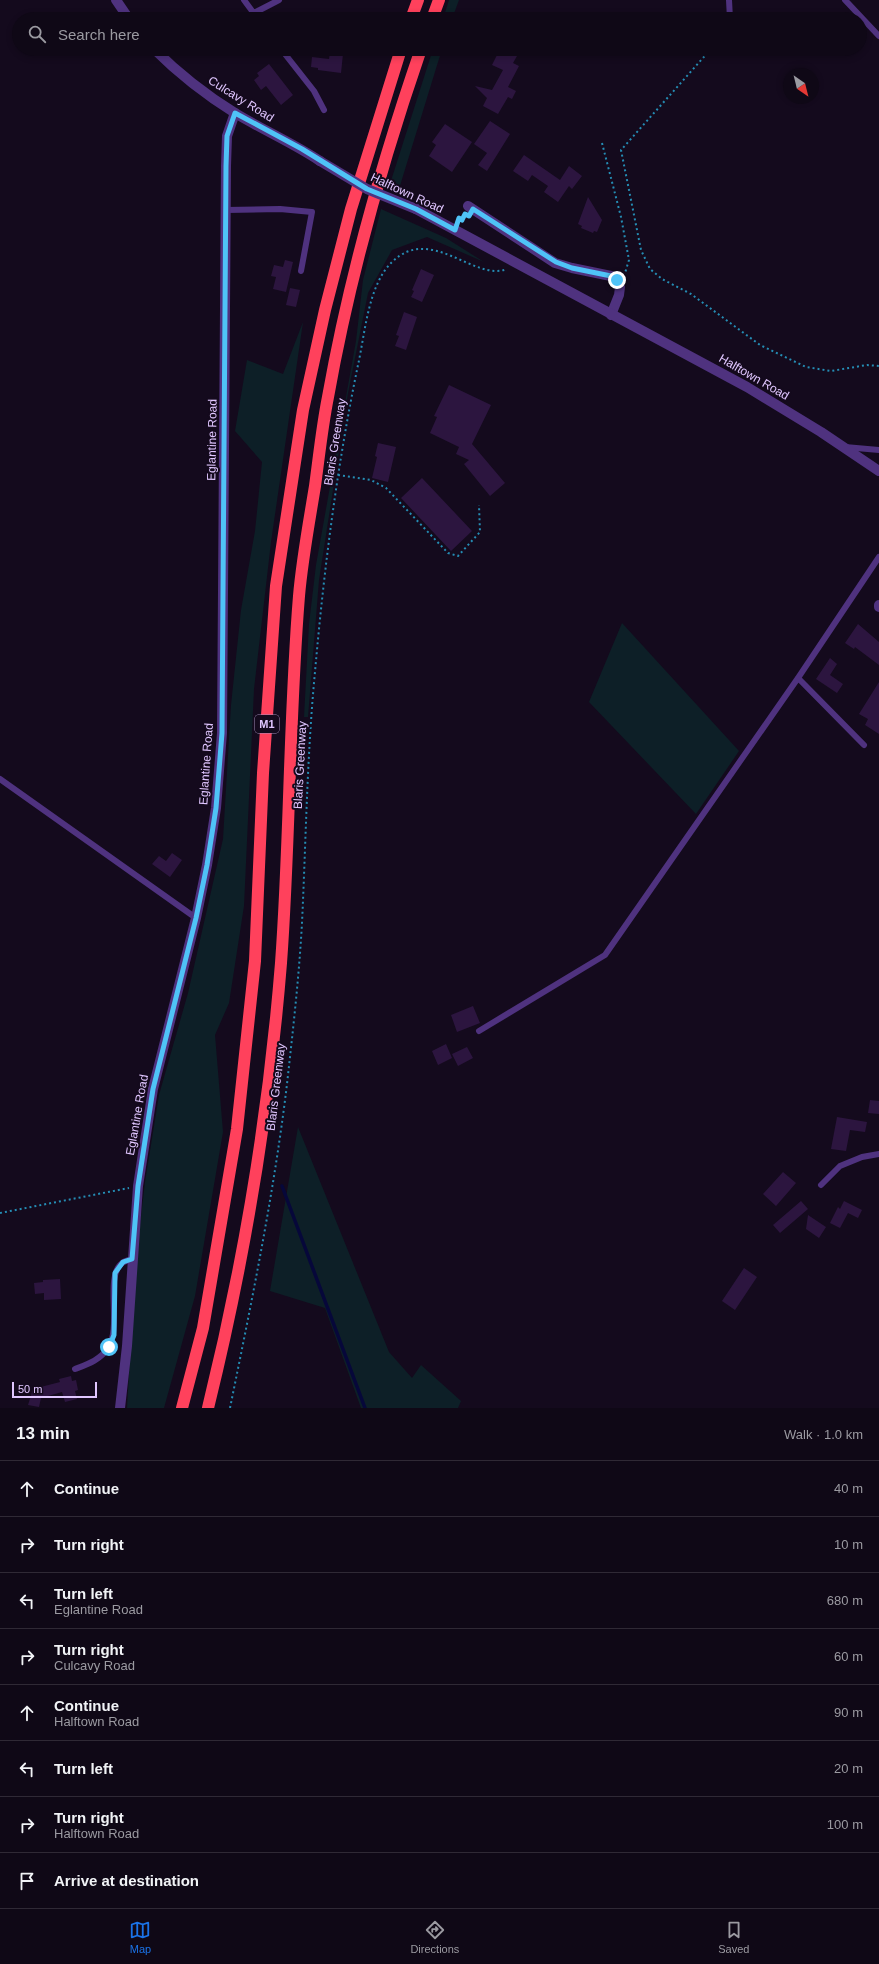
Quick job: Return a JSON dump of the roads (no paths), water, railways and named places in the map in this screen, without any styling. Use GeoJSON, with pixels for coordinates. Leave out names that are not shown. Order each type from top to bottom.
{"type":"FeatureCollection","features":[{"type":"Feature","properties":{"kind":"highway"},"geometry":{"type":"LineString","coordinates":[[414,12],[418,0]]}},
{"type":"Feature","properties":{"kind":"highway"},"geometry":{"type":"LineString","coordinates":[[435,12],[439,0]]}},
{"type":"Feature","properties":{"kind":"highway","name":"M1"},"geometry":{"type":"LineString","coordinates":[[182,1408],[203,1328],[237,1129],[255,961],[263,773],[276,586],[303,410],[325,310],[351,209],[399,56]]}},
{"type":"Feature","properties":{"kind":"highway","name":"M1"},"geometry":{"type":"LineString","coordinates":[[208,1408],[228,1328],[248,1220],[273,1041],[281,962],[299,593],[328,397],[347,304],[371,211],[398,116],[419,56]]}},
{"type":"Feature","properties":{"kind":"street"},"geometry":{"type":"LineString","coordinates":[[116,0],[125,12]]}},
{"type":"Feature","properties":{"kind":"street","name":"Culcavy Road"},"geometry":{"type":"LineString","coordinates":[[161,56],[180,74],[235,113],[302,149],[320,161]]}},
{"type":"Feature","properties":{"kind":"street","name":"Eglantine Road"},"geometry":{"type":"LineString","coordinates":[[120,1408],[127,1346],[138,1186],[153,1089],[196,918],[216,808],[222,733],[227,136],[235,113]]}},
{"type":"Feature","properties":{"kind":"street","name":"Halftown Road"},"geometry":{"type":"LineString","coordinates":[[320,161],[367,189],[416,209],[518,263],[611,315],[746,386],[844,447],[879,471]]}},
{"type":"Feature","properties":{"kind":"street"},"geometry":{"type":"LineString","coordinates":[[470,208],[556,262],[572,268],[611,276],[617,280],[620,287],[619,295],[611,315]]}},
{"type":"Feature","properties":{"kind":"lane"},"geometry":{"type":"LineString","coordinates":[[244,0],[253,12]]}},
{"type":"Feature","properties":{"kind":"lane"},"geometry":{"type":"LineString","coordinates":[[256,12],[279,0]]}},
{"type":"Feature","properties":{"kind":"lane"},"geometry":{"type":"LineString","coordinates":[[729,0],[730,12]]}},
{"type":"Feature","properties":{"kind":"lane"},"geometry":{"type":"LineString","coordinates":[[845,0],[856,12]]}},
{"type":"Feature","properties":{"kind":"lane"},"geometry":{"type":"LineString","coordinates":[[867,23],[879,36]]}},
{"type":"Feature","properties":{"kind":"lane"},"geometry":{"type":"LineString","coordinates":[[286,56],[314,91],[324,110]]}},
{"type":"Feature","properties":{"kind":"lane"},"geometry":{"type":"LineString","coordinates":[[226,210],[280,209],[312,212],[301,271]]}},
{"type":"Feature","properties":{"kind":"lane"},"geometry":{"type":"LineString","coordinates":[[844,447],[879,450]]}},
{"type":"Feature","properties":{"kind":"lane"},"geometry":{"type":"LineString","coordinates":[[479,1031],[605,955],[798,678],[879,557]]}},
{"type":"Feature","properties":{"kind":"lane"},"geometry":{"type":"LineString","coordinates":[[798,678],[864,745]]}},
{"type":"Feature","properties":{"kind":"lane"},"geometry":{"type":"LineString","coordinates":[[0,779],[196,918]]}},
{"type":"Feature","properties":{"kind":"lane"},"geometry":{"type":"LineString","coordinates":[[822,1185],[840,1166],[862,1157],[879,1154]]}},
{"type":"Feature","properties":{"kind":"lane"},"geometry":{"type":"LineString","coordinates":[[75,1369],[94,1362],[109,1347],[114,1335],[115,1273],[123,1262],[132,1259]]}},
{"type":"Feature","properties":{"kind":"waterway"},"geometry":{"type":"LineString","coordinates":[[282,1186],[365,1408]]}}]}
